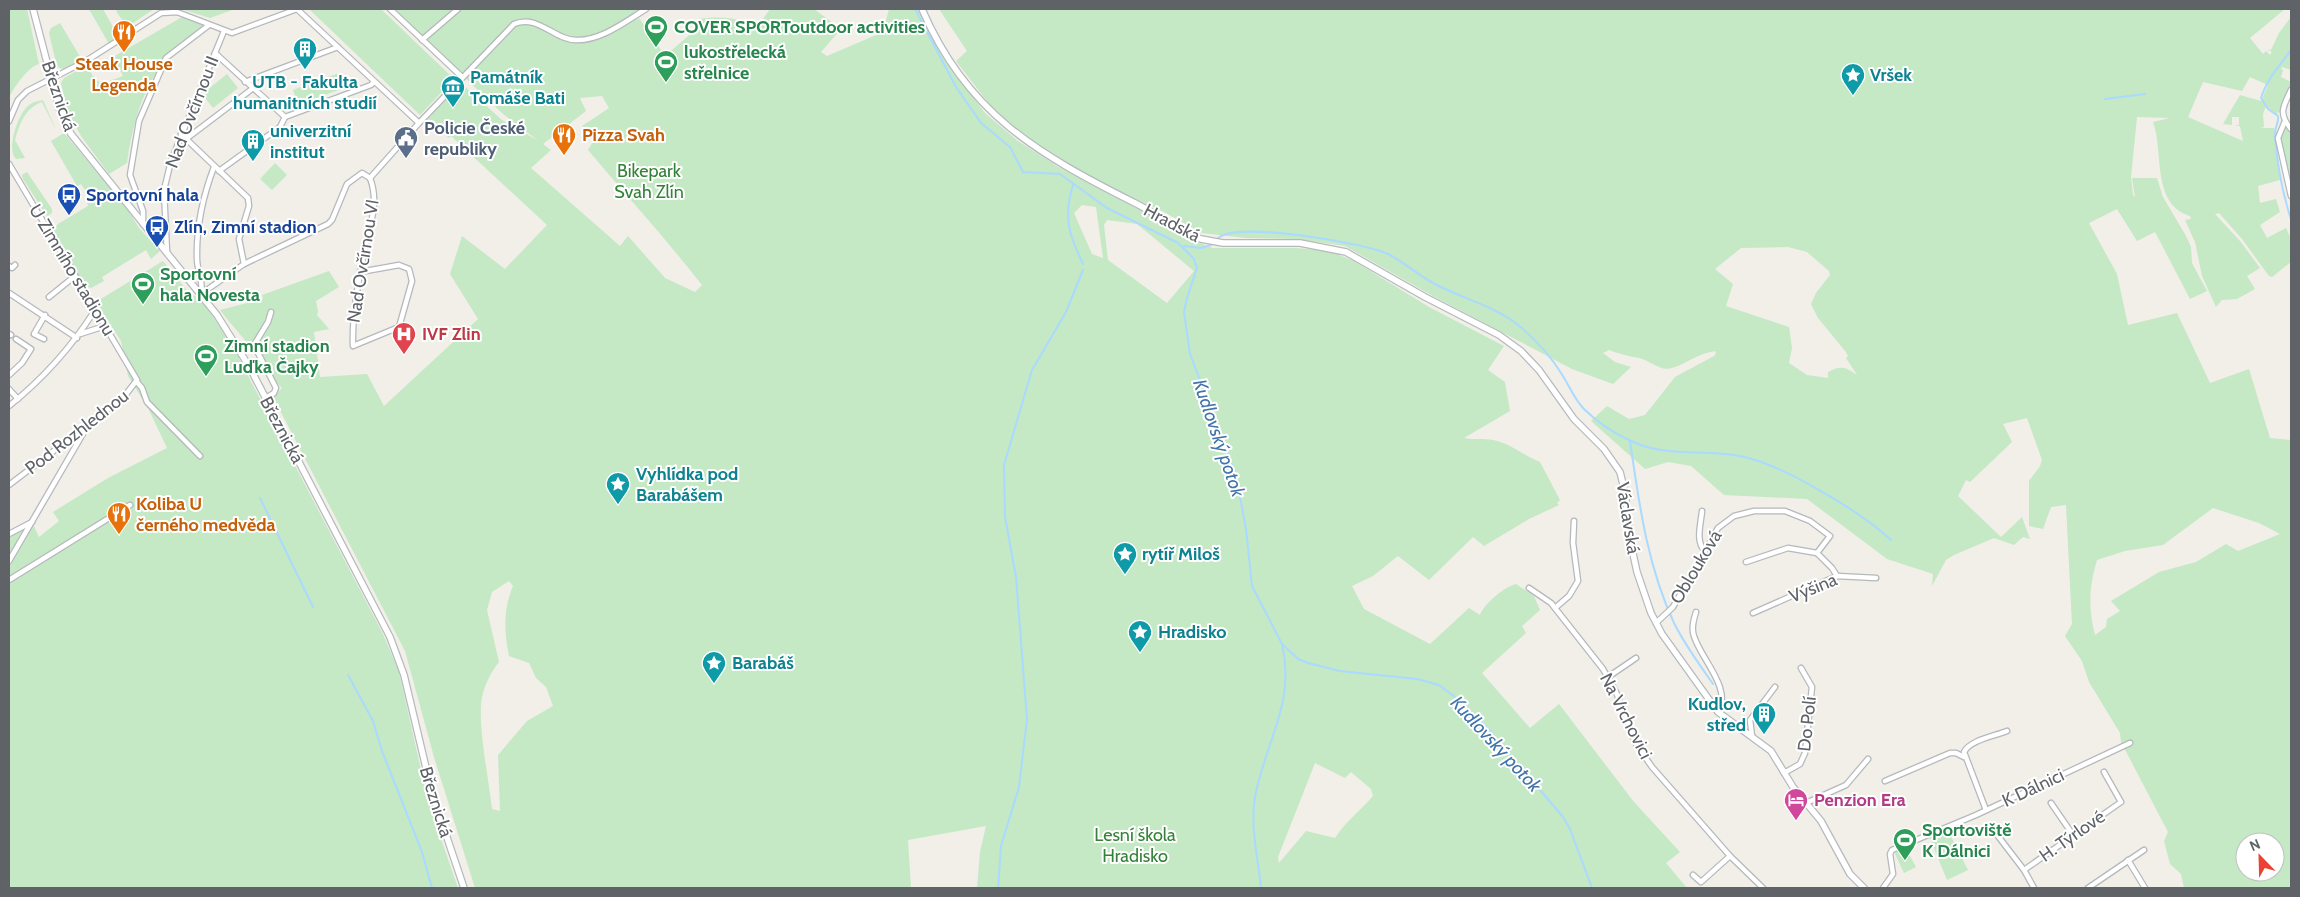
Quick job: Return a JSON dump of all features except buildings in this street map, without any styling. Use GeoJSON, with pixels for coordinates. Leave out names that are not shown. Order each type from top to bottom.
{"type":"FeatureCollection","features":[{"type":"Feature","properties":{"kind":"street","name":"Březnická"},"geometry":{"type":"LineString","coordinates":[[33,9],[62,114],[74,140],[200,294],[236,343],[390,637],[404,675],[432,794],[464,888]]}},
{"type":"Feature","properties":{"kind":"street"},"geometry":{"type":"LineString","coordinates":[[9,120],[23,94],[107,49],[124,34],[166,11],[178,10],[232,34],[297,9],[418,124]]}},
{"type":"Feature","properties":{"kind":"street"},"geometry":{"type":"LineString","coordinates":[[390,9],[462,77]]}},
{"type":"Feature","properties":{"kind":"street"},"geometry":{"type":"LineString","coordinates":[[422,40],[458,9]]}},
{"type":"Feature","properties":{"kind":"street"},"geometry":{"type":"LineString","coordinates":[[200,294],[244,264],[328,224],[332,220],[351,179],[362,173],[370,178],[509,27],[518,22],[536,24],[564,38],[576,40],[607,31],[646,9]]}},
{"type":"Feature","properties":{"kind":"street","name":"Hradská"},"geometry":{"type":"LineString","coordinates":[[922,9],[954,66],[988,110],[1026,142],[1062,165],[1201,239],[1223,243],[1300,243],[1346,252],[1425,298],[1511,342]]}},
{"type":"Feature","properties":{"kind":"street"},"geometry":{"type":"LineString","coordinates":[[143,224],[143,211],[130,175],[139,121],[166,58],[209,25]]}},
{"type":"Feature","properties":{"kind":"street","name":"Nad Ovčírnou II"},"geometry":{"type":"LineString","coordinates":[[167,254],[164,190],[171,161],[224,31]]}},
{"type":"Feature","properties":{"kind":"street"},"geometry":{"type":"LineString","coordinates":[[245,82],[338,47]]}},
{"type":"Feature","properties":{"kind":"street"},"geometry":{"type":"LineString","coordinates":[[215,53],[252,89],[285,117]]}},
{"type":"Feature","properties":{"kind":"street"},"geometry":{"type":"LineString","coordinates":[[219,171],[280,127],[285,117],[371,85],[374,82]]}},
{"type":"Feature","properties":{"kind":"street"},"geometry":{"type":"LineString","coordinates":[[186,139],[252,89]]}},
{"type":"Feature","properties":{"kind":"street"},"geometry":{"type":"LineString","coordinates":[[2291,90],[2282,110],[2284,121],[2278,138],[2291,196]]}},
{"type":"Feature","properties":{"kind":"street"},"geometry":{"type":"LineString","coordinates":[[2284,121],[2291,129]]}},
{"type":"Feature","properties":{"kind":"street"},"geometry":{"type":"LineString","coordinates":[[181,134],[248,201],[239,240],[244,264]]}},
{"type":"Feature","properties":{"kind":"street","name":"U Zimního stadionu"},"geometry":{"type":"LineString","coordinates":[[9,164],[120,349]]}},
{"type":"Feature","properties":{"kind":"street"},"geometry":{"type":"LineString","coordinates":[[200,294],[202,285],[197,256],[200,213],[205,190],[214,167]]}},
{"type":"Feature","properties":{"kind":"street","name":"Nad Ovčírnou VI"},"geometry":{"type":"LineString","coordinates":[[360,272],[399,265],[409,269],[412,281],[399,327],[353,346],[355,304],[360,272],[375,206],[370,178]]}},
{"type":"Feature","properties":{"kind":"street"},"geometry":{"type":"LineString","coordinates":[[9,266],[12,268],[15,265]]}},
{"type":"Feature","properties":{"kind":"street"},"geometry":{"type":"LineString","coordinates":[[49,296],[75,276]]}},
{"type":"Feature","properties":{"kind":"street"},"geometry":{"type":"LineString","coordinates":[[9,293],[79,336]]}},
{"type":"Feature","properties":{"kind":"street"},"geometry":{"type":"LineString","coordinates":[[9,406],[46,374],[79,336],[95,310]]}},
{"type":"Feature","properties":{"kind":"street"},"geometry":{"type":"LineString","coordinates":[[266,398],[274,393],[276,388],[254,345],[268,322],[271,312]]}},
{"type":"Feature","properties":{"kind":"street"},"geometry":{"type":"LineString","coordinates":[[44,339],[34,334],[45,315]]}},
{"type":"Feature","properties":{"kind":"street"},"geometry":{"type":"LineString","coordinates":[[79,336],[105,326]]}},
{"type":"Feature","properties":{"kind":"street"},"geometry":{"type":"LineString","coordinates":[[9,375],[22,362],[31,349],[16,339]]}},
{"type":"Feature","properties":{"kind":"street","name":"Václavská"},"geometry":{"type":"LineString","coordinates":[[1511,342],[1539,370],[1574,419],[1604,449],[1620,472],[1625,492],[1633,556],[1643,592],[1656,623],[1718,712],[1769,748],[1784,773],[1821,821],[1850,874],[1864,888]]}},
{"type":"Feature","properties":{"kind":"street","name":"Pod Rozhlednou"},"geometry":{"type":"LineString","coordinates":[[9,485],[124,398],[136,382],[136,377],[120,349]]}},
{"type":"Feature","properties":{"kind":"street"},"geometry":{"type":"LineString","coordinates":[[136,382],[142,388],[147,402],[200,456]]}},
{"type":"Feature","properties":{"kind":"street"},"geometry":{"type":"LineString","coordinates":[[9,389],[18,399]]}},
{"type":"Feature","properties":{"kind":"street"},"geometry":{"type":"LineString","coordinates":[[9,561],[90,422]]}},
{"type":"Feature","properties":{"kind":"street"},"geometry":{"type":"LineString","coordinates":[[9,580],[130,505]]}},
{"type":"Feature","properties":{"kind":"street","name":"Oblouková"},"geometry":{"type":"LineString","coordinates":[[1656,623],[1673,607],[1718,528],[1730,518],[1746,512],[1777,510],[1802,517],[1830,536],[1817,553]]}},
{"type":"Feature","properties":{"kind":"street"},"geometry":{"type":"LineString","coordinates":[[1702,511],[1700,539],[1701,546],[1705,551]]}},
{"type":"Feature","properties":{"kind":"street"},"geometry":{"type":"LineString","coordinates":[[1555,608],[1569,596],[1578,581],[1573,544],[1574,521]]}},
{"type":"Feature","properties":{"kind":"street"},"geometry":{"type":"LineString","coordinates":[[9,534],[32,522]]}},
{"type":"Feature","properties":{"kind":"street"},"geometry":{"type":"LineString","coordinates":[[1746,562],[1788,548],[1817,553],[1837,576]]}},
{"type":"Feature","properties":{"kind":"street","name":"Výšina"},"geometry":{"type":"LineString","coordinates":[[1753,613],[1837,576],[1876,578]]}},
{"type":"Feature","properties":{"kind":"street","name":"Na Vrchovici"},"geometry":{"type":"LineString","coordinates":[[1529,588],[1555,608],[1608,677],[1616,692],[1636,744],[1652,767],[1730,856],[1763,888]]}},
{"type":"Feature","properties":{"kind":"street"},"geometry":{"type":"LineString","coordinates":[[1696,612],[1692,632],[1720,689],[1722,704],[1718,712]]}},
{"type":"Feature","properties":{"kind":"street"},"geometry":{"type":"LineString","coordinates":[[1608,677],[1636,658]]}},
{"type":"Feature","properties":{"kind":"street","name":"Do Polí"},"geometry":{"type":"LineString","coordinates":[[1784,773],[1800,764],[1805,753],[1812,687],[1801,668]]}},
{"type":"Feature","properties":{"kind":"street"},"geometry":{"type":"LineString","coordinates":[[1752,736],[1750,720],[1775,687]]}},
{"type":"Feature","properties":{"kind":"street"},"geometry":{"type":"LineString","coordinates":[[1986,810],[1964,757],[1966,748],[2007,731]]}},
{"type":"Feature","properties":{"kind":"street","name":"K Dálnici"},"geometry":{"type":"LineString","coordinates":[[1883,888],[1893,874],[1890,854],[1892,850],[1986,810],[2130,743]]}},
{"type":"Feature","properties":{"kind":"street"},"geometry":{"type":"LineString","coordinates":[[1885,781],[1950,753],[1956,753],[1964,757]]}},
{"type":"Feature","properties":{"kind":"street"},"geometry":{"type":"LineString","coordinates":[[1806,803],[1846,785],[1868,759]]}},
{"type":"Feature","properties":{"kind":"street","name":"H. Týrlové"},"geometry":{"type":"LineString","coordinates":[[2024,870],[2121,802],[2104,772]]}},
{"type":"Feature","properties":{"kind":"street"},"geometry":{"type":"LineString","coordinates":[[2051,803],[2073,835]]}},
{"type":"Feature","properties":{"kind":"street"},"geometry":{"type":"LineString","coordinates":[[1998,836],[2024,870],[2034,888]]}},
{"type":"Feature","properties":{"kind":"street"},"geometry":{"type":"LineString","coordinates":[[2088,888],[2144,850]]}},
{"type":"Feature","properties":{"kind":"street"},"geometry":{"type":"LineString","coordinates":[[1693,875],[1701,882],[1730,856]]}},
{"type":"Feature","properties":{"kind":"street"},"geometry":{"type":"LineString","coordinates":[[2128,860],[2145,888]]}},
{"type":"Feature","properties":{"kind":"green space"},"geometry":{"type":"Polygon","coordinates":[[[9,9],[27,9],[39,64],[26,73],[9,98],[9,9]]]}},
{"type":"Feature","properties":{"kind":"green space"},"geometry":{"type":"Polygon","coordinates":[[[89,9],[103,9],[118,36],[109,44],[89,9]]]}},
{"type":"Feature","properties":{"kind":"green space"},"geometry":{"type":"Polygon","coordinates":[[[120,9],[154,9],[127,27],[116,11],[120,9]]]}},
{"type":"Feature","properties":{"kind":"green space"},"geometry":{"type":"Polygon","coordinates":[[[181,9],[235,9],[210,18],[181,9]]]}},
{"type":"Feature","properties":{"kind":"green space"},"geometry":{"type":"Polygon","coordinates":[[[309,9],[381,9],[454,79],[420,115],[309,9]]]}},
{"type":"Feature","properties":{"kind":"green space"},"geometry":{"type":"Polygon","coordinates":[[[393,9],[641,9],[632,15],[636,20],[639,18],[665,56],[694,31],[699,19],[738,20],[761,31],[757,27],[770,9],[814,9],[841,29],[821,52],[827,56],[883,32],[889,9],[919,9],[947,62],[985,113],[1018,141],[1057,166],[1150,215],[1184,237],[1213,248],[1296,248],[1330,251],[1354,261],[1429,307],[1504,346],[1488,370],[1505,382],[1510,411],[1464,438],[1489,439],[1499,442],[1540,462],[1560,500],[1557,503],[1559,505],[1529,519],[1484,546],[1473,537],[1429,580],[1398,556],[1373,576],[1352,586],[1364,609],[1430,644],[1469,608],[1480,615],[1490,601],[1500,592],[1511,586],[1516,584],[1534,596],[1540,610],[1522,626],[1526,633],[1482,673],[1530,728],[1559,704],[1634,802],[1680,852],[1666,863],[1687,888],[977,888],[980,852],[986,826],[908,840],[911,888],[475,888],[434,757],[405,651],[273,397],[282,388],[276,382],[259,352],[255,354],[220,310],[263,299],[262,295],[329,271],[339,287],[316,301],[317,315],[329,329],[314,332],[320,377],[367,374],[384,406],[478,319],[450,274],[462,236],[505,269],[547,225],[451,136],[449,138],[428,119],[461,83],[502,120],[537,140],[502,113],[393,9]],[[602,96],[580,98],[586,111],[543,144],[551,150],[531,168],[620,246],[628,236],[665,278],[695,292],[702,285],[588,150],[594,140],[582,126],[609,108],[602,96]],[[1082,205],[1074,213],[1092,254],[1103,258],[1096,207],[1082,205]],[[1107,220],[1104,225],[1108,260],[1167,303],[1194,271],[1137,224],[1107,220]],[[509,581],[492,592],[487,610],[499,662],[493,670],[483,692],[481,721],[492,809],[500,811],[498,755],[527,721],[553,706],[546,687],[536,678],[529,663],[509,656],[505,621],[507,604],[513,586],[509,581]],[[1315,763],[1278,857],[1279,863],[1306,831],[1335,838],[1373,796],[1371,789],[1351,772],[1345,778],[1315,763]]]}},
{"type":"Feature","properties":{"kind":"green space"},"geometry":{"type":"Polygon","coordinates":[[[939,9],[2285,9],[2250,38],[2263,54],[2266,51],[2270,55],[2272,52],[2267,49],[2271,50],[2279,33],[2291,17],[2291,70],[2282,67],[2281,77],[2291,82],[2291,87],[2279,113],[2277,112],[2278,116],[2266,106],[2263,114],[2264,127],[2260,128],[2274,128],[2280,180],[2258,186],[2260,203],[2276,199],[2280,212],[2260,225],[2267,238],[2286,228],[2291,239],[2291,262],[2272,277],[2269,276],[2242,239],[2219,213],[2215,214],[2240,241],[2260,268],[2247,276],[2255,289],[2237,299],[2222,300],[2216,307],[2202,276],[2195,242],[2185,220],[2191,219],[2190,216],[2178,210],[2169,200],[2164,189],[2153,122],[2170,118],[2137,117],[2131,177],[2133,195],[2135,197],[2132,178],[2157,178],[2163,197],[2191,247],[2192,263],[2207,291],[2190,299],[2155,232],[2137,241],[2117,209],[2089,223],[2117,274],[2128,325],[2177,313],[2210,383],[2249,369],[2270,438],[2291,440],[2291,888],[2184,888],[2181,874],[2170,864],[2164,841],[2168,832],[2121,742],[2120,733],[2089,682],[2082,661],[2065,636],[2072,624],[2066,505],[2051,507],[2043,529],[2029,526],[2029,481],[2042,460],[2027,418],[2003,424],[2012,442],[1970,482],[1966,480],[1958,496],[2001,537],[2022,517],[2030,539],[2023,537],[2014,545],[1994,538],[1954,555],[1946,560],[1932,586],[1933,574],[1887,559],[1807,499],[1724,495],[1691,466],[1668,462],[1645,469],[1591,421],[1607,406],[1629,419],[1645,415],[1675,377],[1714,356],[1715,351],[1668,369],[1643,359],[1609,350],[1603,353],[1615,362],[1631,367],[1613,384],[1572,369],[1433,296],[1345,246],[1296,239],[1245,238],[1202,233],[1162,211],[1113,190],[1062,162],[1024,136],[989,104],[956,61],[967,51],[939,9]],[[2250,77],[2242,91],[2203,82],[2188,117],[2243,141],[2240,126],[2234,126],[2239,125],[2239,117],[2232,117],[2232,125],[2223,124],[2240,95],[2261,101],[2268,85],[2250,77]],[[1788,247],[1741,248],[1715,269],[1733,284],[1726,306],[1789,327],[1792,348],[1789,363],[1807,375],[1828,378],[1828,372],[1840,368],[1850,370],[1857,375],[1846,358],[1848,356],[1846,352],[1818,318],[1811,304],[1816,293],[1830,275],[1829,271],[1807,252],[1788,247]],[[2213,508],[2163,545],[2125,551],[2097,560],[2090,598],[2095,635],[2106,627],[2107,619],[2120,611],[2111,601],[2159,572],[2196,562],[2226,544],[2238,551],[2280,534],[2259,523],[2213,508]]]}},
{"type":"Feature","properties":{"kind":"green space"},"geometry":{"type":"Polygon","coordinates":[[[182,17],[209,27],[171,55],[158,71],[150,83],[139,108],[127,163],[109,174],[81,136],[67,110],[61,83],[64,78],[82,68],[86,71],[89,69],[95,80],[104,83],[123,76],[113,57],[182,17]]]}},
{"type":"Feature","properties":{"kind":"green space"},"geometry":{"type":"Polygon","coordinates":[[[60,23],[82,60],[63,69],[57,67],[49,33],[51,28],[60,23]]]}},
{"type":"Feature","properties":{"kind":"green space"},"geometry":{"type":"Polygon","coordinates":[[[339,73],[343,74],[341,89],[298,105],[293,90],[339,73]]]}},
{"type":"Feature","properties":{"kind":"green space"},"geometry":{"type":"Polygon","coordinates":[[[227,74],[238,88],[213,108],[202,94],[227,74]]]}},
{"type":"Feature","properties":{"kind":"green space"},"geometry":{"type":"Polygon","coordinates":[[[43,100],[57,132],[42,102],[31,108],[24,117],[15,140],[25,158],[16,159],[12,148],[20,116],[30,105],[43,100]]]}},
{"type":"Feature","properties":{"kind":"green space"},"geometry":{"type":"Polygon","coordinates":[[[2286,124],[2291,134],[2291,191],[2280,138],[2286,124]]]}},
{"type":"Feature","properties":{"kind":"green space"},"geometry":{"type":"Polygon","coordinates":[[[64,133],[126,207],[139,228],[160,251],[151,259],[146,250],[102,277],[104,281],[91,288],[85,286],[56,240],[53,231],[58,224],[88,206],[87,202],[91,199],[81,184],[77,186],[51,141],[64,133]]]}},
{"type":"Feature","properties":{"kind":"green space"},"geometry":{"type":"Polygon","coordinates":[[[275,163],[287,175],[272,190],[260,179],[275,163]]]}},
{"type":"Feature","properties":{"kind":"green space"},"geometry":{"type":"Polygon","coordinates":[[[27,172],[52,209],[52,213],[47,216],[23,179],[22,175],[27,172]]]}},
{"type":"Feature","properties":{"kind":"green space"},"geometry":{"type":"Polygon","coordinates":[[[163,261],[189,293],[202,300],[232,345],[383,634],[399,672],[428,801],[458,888],[9,888],[9,538],[33,524],[39,537],[59,521],[53,512],[108,478],[167,448],[149,410],[128,376],[121,341],[96,302],[163,261]]]}},
{"type":"Feature","properties":{"kind":"green space"},"geometry":{"type":"Polygon","coordinates":[[[1947,829],[1968,870],[1947,880],[1929,836],[1947,829]]]}},
{"type":"Feature","properties":{"kind":"green space","name":"Sportoviště K Dálnici"},"geometry":{"type":"Polygon","coordinates":[[[1905,847],[1916,867],[1904,873],[1895,854],[1905,847]]]}},
{"type":"Feature","properties":{"kind":"waterway","name":"Kudlovský potok"},"geometry":{"type":"LineString","coordinates":[[915,9],[956,87],[981,123],[1010,147],[1023,172],[1060,174],[1107,208],[1178,243],[1194,259],[1197,268],[1184,312],[1190,354],[1236,475],[1246,529],[1252,586],[1282,644],[1298,659],[1308,663],[1340,671],[1417,679],[1439,685],[1459,700],[1489,730],[1563,817],[1570,829],[1592,888]]}},
{"type":"Feature","properties":{"kind":"waterway"},"geometry":{"type":"LineString","coordinates":[[2291,50],[2270,78],[2261,98],[2268,109],[2278,116],[2275,133],[2277,156],[2291,219]]}},
{"type":"Feature","properties":{"kind":"waterway"},"geometry":{"type":"LineString","coordinates":[[2105,99],[2145,94]]}},
{"type":"Feature","properties":{"kind":"waterway"},"geometry":{"type":"LineString","coordinates":[[1073,185],[1068,207],[1069,226],[1074,244],[1083,264]]}},
{"type":"Feature","properties":{"kind":"waterway"},"geometry":{"type":"LineString","coordinates":[[1217,239],[1228,234],[1272,232],[1328,239],[1388,254],[1433,283],[1487,307],[1517,324],[1552,360],[1584,409],[1617,434],[1642,446],[1656,449],[1726,454],[1757,460],[1797,478],[1841,503],[1891,540]]}},
{"type":"Feature","properties":{"kind":"waterway"},"geometry":{"type":"LineString","coordinates":[[1184,246],[1201,248],[1211,245]]}},
{"type":"Feature","properties":{"kind":"waterway"},"geometry":{"type":"LineString","coordinates":[[998,888],[1001,846],[1019,787],[1027,719],[1016,577],[1005,517],[1004,465],[1032,370],[1066,312],[1083,270]]}},
{"type":"Feature","properties":{"kind":"waterway"},"geometry":{"type":"LineString","coordinates":[[1630,441],[1645,534],[1657,579],[1678,631],[1713,684]]}},
{"type":"Feature","properties":{"kind":"waterway"},"geometry":{"type":"LineString","coordinates":[[260,498],[313,607]]}},
{"type":"Feature","properties":{"kind":"waterway"},"geometry":{"type":"LineString","coordinates":[[1261,888],[1253,819],[1255,797],[1260,777],[1282,704],[1285,685],[1282,644]]}},
{"type":"Feature","properties":{"kind":"waterway"},"geometry":{"type":"LineString","coordinates":[[348,675],[373,721],[382,751],[422,852],[432,888]]}},
{"type":"Feature","properties":{"kind":"place","name":"COVER SPORToutdoor activities"},"geometry":{"type":"Point","coordinates":[656,48]}},
{"type":"Feature","properties":{"kind":"place","name":"Steak House Legenda"},"geometry":{"type":"Point","coordinates":[124,53]}},
{"type":"Feature","properties":{"kind":"place","name":"UTB - Fakulta humanitních studií"},"geometry":{"type":"Point","coordinates":[305,70]}},
{"type":"Feature","properties":{"kind":"place","name":"lukostřelecká střelnice"},"geometry":{"type":"Point","coordinates":[666,83]}},
{"type":"Feature","properties":{"kind":"place","name":"Vršek"},"geometry":{"type":"Point","coordinates":[1853,96]}},
{"type":"Feature","properties":{"kind":"place","name":"Památník Tomáše Bati"},"geometry":{"type":"Point","coordinates":[453,108]}},
{"type":"Feature","properties":{"kind":"place","name":"Pizza Svah"},"geometry":{"type":"Point","coordinates":[564,156]}},
{"type":"Feature","properties":{"kind":"place","name":"Policie České republiky"},"geometry":{"type":"Point","coordinates":[406,159]}},
{"type":"Feature","properties":{"kind":"place","name":"univerzitní institut"},"geometry":{"type":"Point","coordinates":[253,162]}},
{"type":"Feature","properties":{"kind":"place","name":"Sportovní hala"},"geometry":{"type":"Point","coordinates":[69,216]}},
{"type":"Feature","properties":{"kind":"place","name":"Zlín, Zimní stadion"},"geometry":{"type":"Point","coordinates":[157,248]}},
{"type":"Feature","properties":{"kind":"place","name":"Sportovní hala Novesta"},"geometry":{"type":"Point","coordinates":[143,305]}},
{"type":"Feature","properties":{"kind":"place","name":"IVF Zlin"},"geometry":{"type":"Point","coordinates":[404,355]}},
{"type":"Feature","properties":{"kind":"place","name":"Zimní stadion Luďka Čajky"},"geometry":{"type":"Point","coordinates":[206,377]}},
{"type":"Feature","properties":{"kind":"place","name":"Vyhlídka pod Barabášem"},"geometry":{"type":"Point","coordinates":[618,505]}},
{"type":"Feature","properties":{"kind":"place","name":"Koliba U černého medvěda"},"geometry":{"type":"Point","coordinates":[119,535]}},
{"type":"Feature","properties":{"kind":"place","name":"rytíř Miloš"},"geometry":{"type":"Point","coordinates":[1125,575]}},
{"type":"Feature","properties":{"kind":"place","name":"Hradisko"},"geometry":{"type":"Point","coordinates":[1140,653]}},
{"type":"Feature","properties":{"kind":"place","name":"Barabáš"},"geometry":{"type":"Point","coordinates":[714,684]}},
{"type":"Feature","properties":{"kind":"place","name":"Kudlov, střed"},"geometry":{"type":"Point","coordinates":[1764,735]}},
{"type":"Feature","properties":{"kind":"place","name":"Penzion Era"},"geometry":{"type":"Point","coordinates":[1796,821]}},
{"type":"Feature","properties":{"kind":"place","name":"Sportoviště K Dálnici"},"geometry":{"type":"Point","coordinates":[1905,861]}},
{"type":"Feature","properties":{"kind":"park label","name":"Bikepark Svah Zlín"},"geometry":{"type":"Point","coordinates":[649,181]}},
{"type":"Feature","properties":{"kind":"park label","name":"Lesní škola Hradisko"},"geometry":{"type":"Point","coordinates":[1135,845]}}]}
